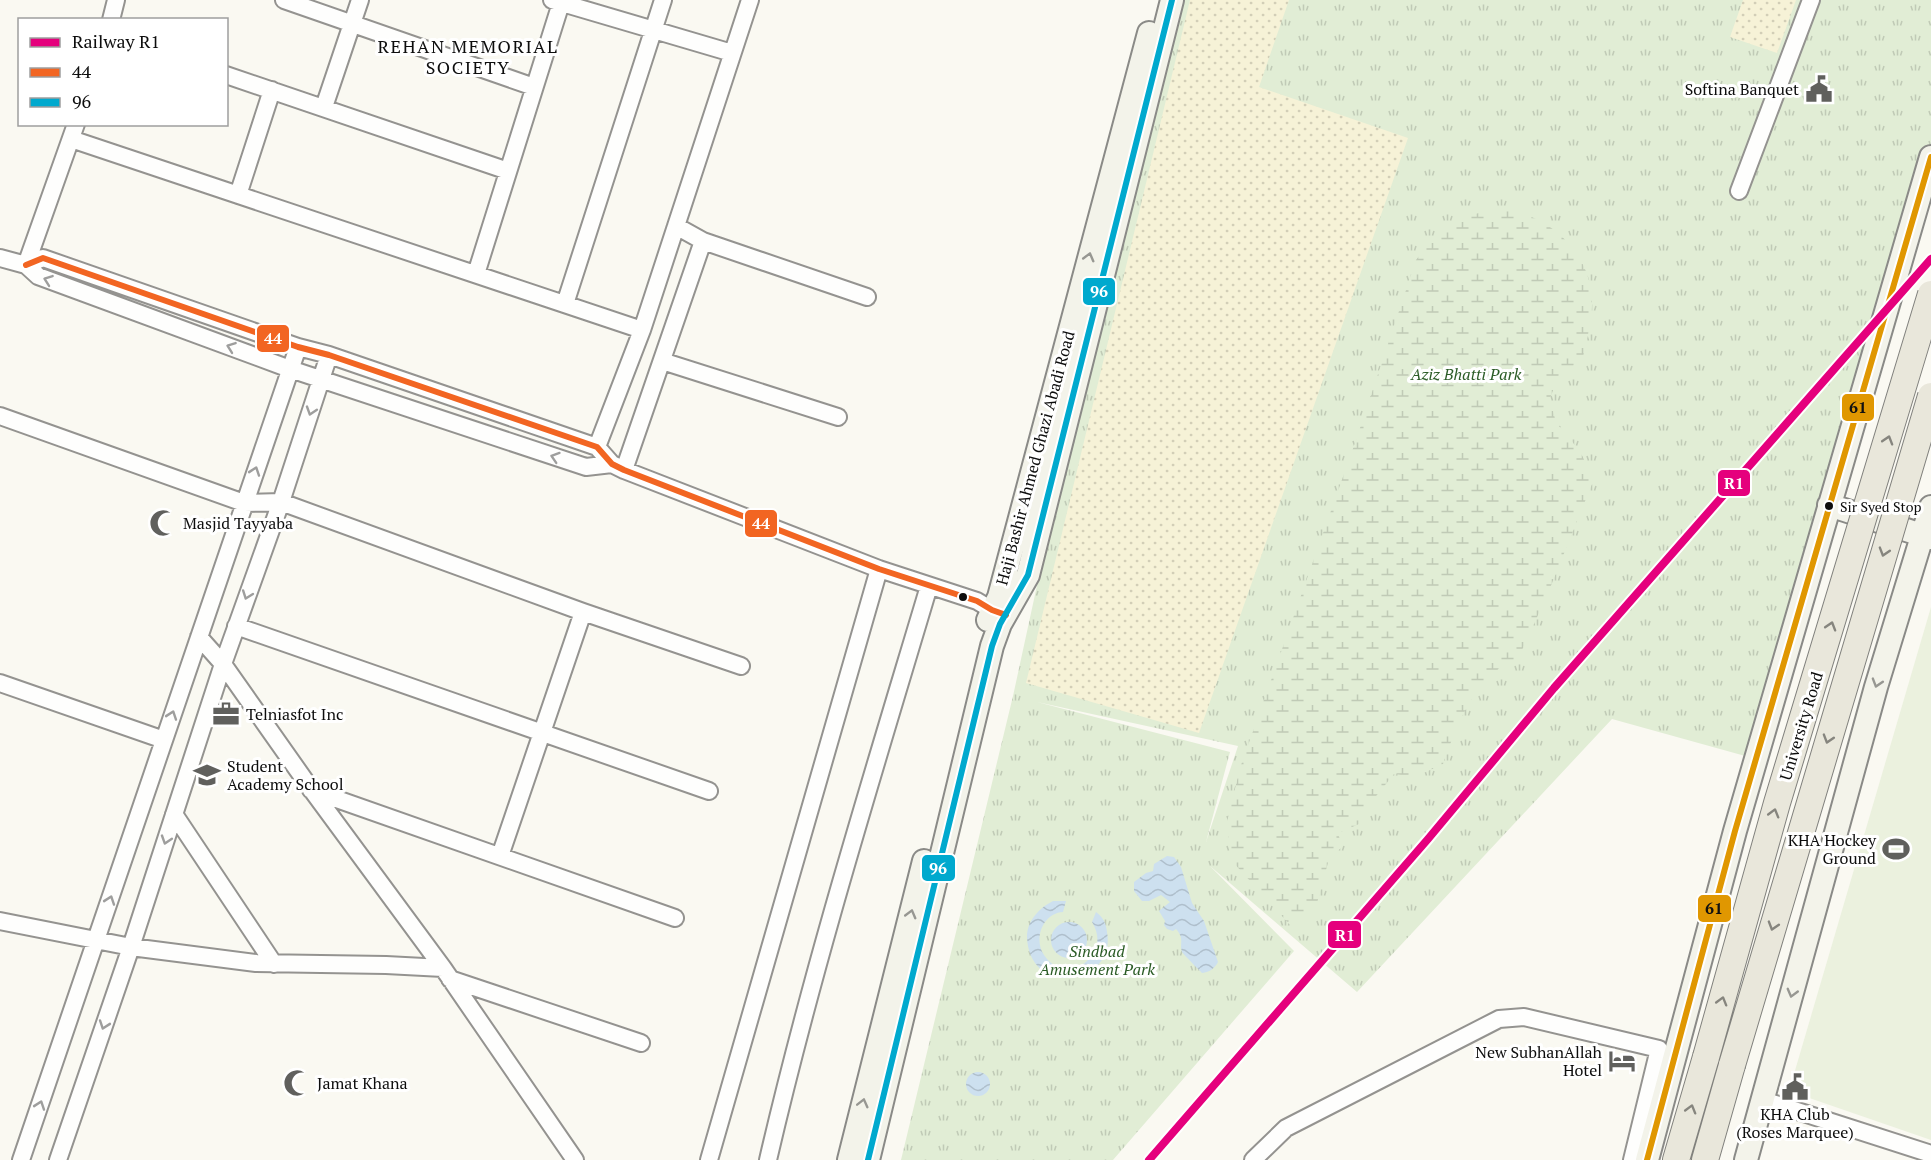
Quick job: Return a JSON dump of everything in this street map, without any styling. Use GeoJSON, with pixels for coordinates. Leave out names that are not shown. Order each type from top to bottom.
{"type":"FeatureCollection","features":[{"type":"Feature","properties":{"kind":"main road","name":"University Road"},"geometry":{"type":"LineString","coordinates":[[1676,1160],[1777,803],[1931,294]]}},
{"type":"Feature","properties":{"kind":"main road","name":"University Road"},"geometry":{"type":"LineString","coordinates":[[1705,1160],[1931,396]]}},
{"type":"Feature","properties":{"kind":"street"},"geometry":{"type":"LineString","coordinates":[[112,18],[116,0]]}},
{"type":"Feature","properties":{"kind":"street"},"geometry":{"type":"LineString","coordinates":[[284,0],[534,87]]}},
{"type":"Feature","properties":{"kind":"street"},"geometry":{"type":"LineString","coordinates":[[324,108],[360,0]]}},
{"type":"Feature","properties":{"kind":"street"},"geometry":{"type":"LineString","coordinates":[[565,304],[663,0]]}},
{"type":"Feature","properties":{"kind":"street"},"geometry":{"type":"LineString","coordinates":[[597,447],[642,330],[750,0]]}},
{"type":"Feature","properties":{"kind":"street","name":"Haji Bashir Ahmed Ghazi Abadi Road"},"geometry":{"type":"LineString","coordinates":[[868,1160],[992,646],[1000,624],[999,597],[1157,0]]}},
{"type":"Feature","properties":{"kind":"street","name":"Haji Bashir Ahmed Ghazi Abadi Road"},"geometry":{"type":"LineString","coordinates":[[849,1160],[983,635],[1028,575],[1172,0]]}},
{"type":"Feature","properties":{"kind":"street"},"geometry":{"type":"LineString","coordinates":[[1739,191],[1811,0]]}},
{"type":"Feature","properties":{"kind":"street"},"geometry":{"type":"LineString","coordinates":[[476,274],[534,87],[556,1],[732,53]]}},
{"type":"Feature","properties":{"kind":"street"},"geometry":{"type":"LineString","coordinates":[[228,76],[508,171]]}},
{"type":"Feature","properties":{"kind":"street"},"geometry":{"type":"LineString","coordinates":[[238,195],[272,90]]}},
{"type":"Feature","properties":{"kind":"street"},"geometry":{"type":"LineString","coordinates":[[26,265],[74,132],[238,195],[642,330]]}},
{"type":"Feature","properties":{"kind":"street"},"geometry":{"type":"LineString","coordinates":[[1632,1160],[1735,831],[1931,157]]}},
{"type":"Feature","properties":{"kind":"street"},"geometry":{"type":"LineString","coordinates":[[676,226],[703,241],[867,297]]}},
{"type":"Feature","properties":{"kind":"street"},"geometry":{"type":"LineString","coordinates":[[618,467],[662,362],[703,241]]}},
{"type":"Feature","properties":{"kind":"street"},"geometry":{"type":"LineString","coordinates":[[0,258],[26,265],[38,276],[290,369],[586,467],[618,467],[879,569],[977,601],[999,612]]}},
{"type":"Feature","properties":{"kind":"street"},"geometry":{"type":"LineString","coordinates":[[26,265],[43,258],[298,347],[597,447],[618,467]]}},
{"type":"Feature","properties":{"kind":"street"},"geometry":{"type":"LineString","coordinates":[[133,311],[141,292]]}},
{"type":"Feature","properties":{"kind":"street"},"geometry":{"type":"LineString","coordinates":[[21,1160],[298,347]]}},
{"type":"Feature","properties":{"kind":"street"},"geometry":{"type":"LineString","coordinates":[[58,1160],[131,947],[223,664],[329,356]]}},
{"type":"Feature","properties":{"kind":"street"},"geometry":{"type":"LineString","coordinates":[[662,362],[838,417]]}},
{"type":"Feature","properties":{"kind":"street"},"geometry":{"type":"LineString","coordinates":[[0,416],[244,503],[280,502],[583,612],[741,666]]}},
{"type":"Feature","properties":{"kind":"street"},"geometry":{"type":"LineString","coordinates":[[1829,505],[1927,537]]}},
{"type":"Feature","properties":{"kind":"street"},"geometry":{"type":"LineString","coordinates":[[1746,1160],[1876,687],[1927,537],[1931,507]]}},
{"type":"Feature","properties":{"kind":"street"},"geometry":{"type":"LineString","coordinates":[[709,1160],[879,569]]}},
{"type":"Feature","properties":{"kind":"street"},"geometry":{"type":"LineString","coordinates":[[768,1160],[796,1042],[840,883],[929,586]]}},
{"type":"Feature","properties":{"kind":"street"},"geometry":{"type":"LineString","coordinates":[[500,856],[583,612]]}},
{"type":"Feature","properties":{"kind":"street"},"geometry":{"type":"LineString","coordinates":[[236,626],[709,791]]}},
{"type":"Feature","properties":{"kind":"street"},"geometry":{"type":"LineString","coordinates":[[199,637],[223,664],[310,789],[446,973],[575,1160]]}},
{"type":"Feature","properties":{"kind":"street"},"geometry":{"type":"LineString","coordinates":[[0,683],[164,740]]}},
{"type":"Feature","properties":{"kind":"street"},"geometry":{"type":"LineString","coordinates":[[310,789],[675,918]]}},
{"type":"Feature","properties":{"kind":"street"},"geometry":{"type":"LineString","coordinates":[[174,814],[274,964]]}},
{"type":"Feature","properties":{"kind":"street"},"geometry":{"type":"LineString","coordinates":[[0,921],[131,947],[274,964],[386,965],[446,973],[642,1043]]}},
{"type":"Feature","properties":{"kind":"street"},"geometry":{"type":"LineString","coordinates":[[1253,1160],[1286,1128],[1499,1019],[1524,1017],[1667,1051]]}},
{"type":"Feature","properties":{"kind":"street"},"geometry":{"type":"LineString","coordinates":[[1647,1160],[1667,1051]]}},
{"type":"Feature","properties":{"kind":"street"},"geometry":{"type":"LineString","coordinates":[[1763,1100],[1931,1154]]}},
{"type":"Feature","properties":{"kind":"green space","name":"Aziz Bhatti Park"},"geometry":{"type":"Polygon","coordinates":[[[1164,0],[1931,0],[1931,161],[1756,759],[1612,719],[1357,992],[1210,866],[1294,951],[1113,1160],[901,1160],[1013,696],[1164,0]],[[1037,702],[1230,752],[1206,842],[1238,746],[1037,702]]]}},
{"type":"Feature","properties":{"kind":"green space"},"geometry":{"type":"Polygon","coordinates":[[[1496,209],[1524,214],[1551,228],[1573,249],[1587,275],[1591,290],[1592,312],[1582,361],[1560,373],[1550,398],[1556,423],[1583,457],[1592,484],[1548,593],[1517,661],[1496,671],[1470,701],[1457,726],[1443,764],[1415,777],[1394,774],[1368,806],[1359,824],[1338,833],[1342,847],[1329,859],[1317,903],[1291,926],[1231,860],[1227,822],[1240,768],[1356,440],[1416,260],[1433,239],[1450,225],[1470,216],[1496,209]]]}},
{"type":"Feature","properties":{"kind":"green space","name":"KHA Hockey Ground"},"geometry":{"type":"Polygon","coordinates":[[[1931,607],[1931,1140],[1789,1091],[1931,607]]]}},
{"type":"Feature","properties":{"kind":"sand"},"geometry":{"type":"Polygon","coordinates":[[[1190,0],[1289,0],[1259,87],[1408,138],[1199,733],[1026,683],[1190,0]]]}},
{"type":"Feature","properties":{"kind":"sand"},"geometry":{"type":"Polygon","coordinates":[[[1743,0],[1796,0],[1777,53],[1730,37],[1743,0]]]}},
{"type":"Feature","properties":{"kind":"water"},"geometry":{"type":"Polygon","coordinates":[[[1167,856],[1174,857],[1181,867],[1192,903],[1204,921],[1218,962],[1207,972],[1202,973],[1182,952],[1179,932],[1176,929],[1173,931],[1167,929],[1164,925],[1165,921],[1159,911],[1170,902],[1161,895],[1149,901],[1142,901],[1134,891],[1134,882],[1153,871],[1154,864],[1167,856]]]}},
{"type":"Feature","properties":{"kind":"water"},"geometry":{"type":"Polygon","coordinates":[[[1053,901],[1066,901],[1063,912],[1056,913],[1045,922],[1040,942],[1044,955],[1056,966],[1069,969],[1083,965],[1095,949],[1097,941],[1096,930],[1092,922],[1096,912],[1104,920],[1107,950],[1099,964],[1087,973],[1072,978],[1056,977],[1042,970],[1031,957],[1027,937],[1029,926],[1039,911],[1053,901]]]}},
{"type":"Feature","properties":{"kind":"water"},"geometry":{"type":"Polygon","coordinates":[[[1069,922],[1082,927],[1087,940],[1082,953],[1069,958],[1056,953],[1051,940],[1056,927],[1069,922]]]}},
{"type":"Feature","properties":{"kind":"water"},"geometry":{"type":"Polygon","coordinates":[[[978,1072],[986,1076],[990,1084],[986,1092],[978,1096],[970,1092],[966,1084],[970,1076],[978,1072]]]}},
{"type":"Feature","properties":{"kind":"rail line","name":"R1"},"geometry":{"type":"LineString","coordinates":[[1149,1160],[1428,839],[1554,688],[1931,259]]}},
{"type":"Feature","properties":{"kind":"transit line","name":"96"},"geometry":{"type":"LineString","coordinates":[[868,1160],[992,646],[1000,624],[1028,575],[1172,0]]}},
{"type":"Feature","properties":{"kind":"transit line","name":"61"},"geometry":{"type":"LineString","coordinates":[[1647,1160],[1735,831],[1931,157]]}},
{"type":"Feature","properties":{"kind":"transit line","name":"44"},"geometry":{"type":"LineString","coordinates":[[26,265],[43,258],[298,347],[329,355],[597,447],[612,464],[624,470],[879,569],[977,601],[1006,615]]}},
{"type":"Feature","properties":{"kind":"place","name":"Softina Banquet"},"geometry":{"type":"Point","coordinates":[1819,89]}},
{"type":"Feature","properties":{"kind":"place","name":"Sir Syed Stop"},"geometry":{"type":"Point","coordinates":[1829,506]}},
{"type":"Feature","properties":{"kind":"place","name":"Masjid Tayyaba"},"geometry":{"type":"Point","coordinates":[163,523]}},
{"type":"Feature","properties":{"kind":"place","name":"Telniasfot Inc"},"geometry":{"type":"Point","coordinates":[226,714]}},
{"type":"Feature","properties":{"kind":"place","name":"Student Academy School"},"geometry":{"type":"Point","coordinates":[207,775]}},
{"type":"Feature","properties":{"kind":"place","name":"KHA Hockey Ground"},"geometry":{"type":"Point","coordinates":[1896,849]}},
{"type":"Feature","properties":{"kind":"place","name":"New SubhanAllah Hotel"},"geometry":{"type":"Point","coordinates":[1622,1061]}},
{"type":"Feature","properties":{"kind":"place","name":"Jamat Khana"},"geometry":{"type":"Point","coordinates":[297,1083]}},
{"type":"Feature","properties":{"kind":"place","name":"KHA Club (Roses Marquee)"},"geometry":{"type":"Point","coordinates":[1795,1087]}},
{"type":"Feature","properties":{"kind":"district","name":"REHAN MEMORIAL SOCIETY"},"geometry":{"type":"Point","coordinates":[468,56]}},
{"type":"Feature","properties":{"kind":"park label","name":"Sindbad Amusement Park"},"geometry":{"type":"Point","coordinates":[1097,960]}}]}
